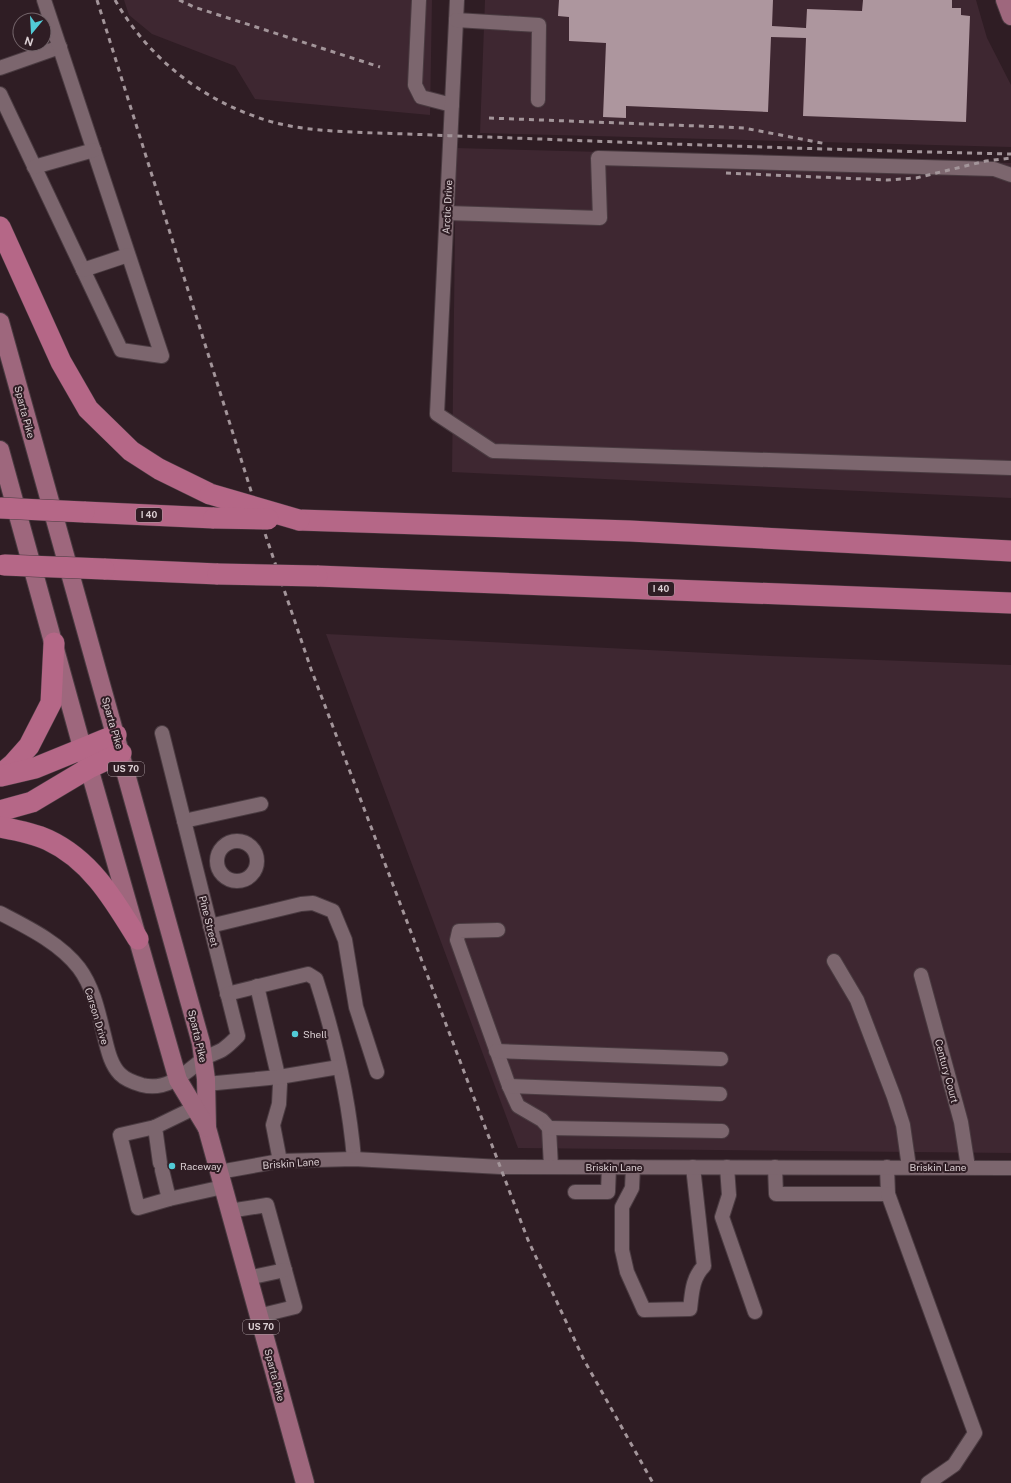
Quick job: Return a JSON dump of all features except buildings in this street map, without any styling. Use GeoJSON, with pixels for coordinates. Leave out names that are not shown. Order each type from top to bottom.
{"type":"FeatureCollection","features":[{"type":"Feature","properties":{"kind":"highway"},"geometry":{"type":"LineString","coordinates":[[0,227],[61,362],[88,409],[131,451],[160,469],[210,494],[299,520]]}},
{"type":"Feature","properties":{"kind":"highway","name":"I 40"},"geometry":{"type":"LineString","coordinates":[[0,508],[214,518],[630,531],[1011,551]]}},
{"type":"Feature","properties":{"kind":"highway","name":"I 40"},"geometry":{"type":"LineString","coordinates":[[1,565],[1011,603]]}},
{"type":"Feature","properties":{"kind":"highway"},"geometry":{"type":"LineString","coordinates":[[0,776],[29,746],[51,703],[54,643]]}},
{"type":"Feature","properties":{"kind":"highway"},"geometry":{"type":"LineString","coordinates":[[0,776],[35,768],[82,747],[118,744]]}},
{"type":"Feature","properties":{"kind":"highway"},"geometry":{"type":"LineString","coordinates":[[0,811],[32,802],[89,768],[118,744]]}},
{"type":"Feature","properties":{"kind":"highway"},"geometry":{"type":"LineString","coordinates":[[0,826],[47,839],[69,851],[102,883],[138,939]]}},
{"type":"Feature","properties":{"kind":"main road"},"geometry":{"type":"LineString","coordinates":[[1005,0],[1011,16]]}},
{"type":"Feature","properties":{"kind":"main road","name":"Sparta Pike"},"geometry":{"type":"LineString","coordinates":[[0,322],[205,1057],[207,1128],[305,1483]]}},
{"type":"Feature","properties":{"kind":"main road","name":"Sparta Pike"},"geometry":{"type":"LineString","coordinates":[[0,450],[82,747],[178,1080],[207,1128]]}},
{"type":"Feature","properties":{"kind":"street"},"geometry":{"type":"LineString","coordinates":[[0,94],[121,350],[162,356],[44,0]]}},
{"type":"Feature","properties":{"kind":"street"},"geometry":{"type":"LineString","coordinates":[[419,0],[415,85],[422,97],[452,105]]}},
{"type":"Feature","properties":{"kind":"street","name":"Arctic Drive"},"geometry":{"type":"LineString","coordinates":[[457,0],[437,414],[493,451],[1011,468]]}},
{"type":"Feature","properties":{"kind":"street"},"geometry":{"type":"LineString","coordinates":[[456,20],[539,25],[538,100]]}},
{"type":"Feature","properties":{"kind":"street"},"geometry":{"type":"LineString","coordinates":[[0,68],[60,47]]}},
{"type":"Feature","properties":{"kind":"street"},"geometry":{"type":"LineString","coordinates":[[34,167],[94,150]]}},
{"type":"Feature","properties":{"kind":"street"},"geometry":{"type":"LineString","coordinates":[[447,213],[600,218],[598,158],[994,169],[1011,175]]}},
{"type":"Feature","properties":{"kind":"street"},"geometry":{"type":"LineString","coordinates":[[83,270],[128,255]]}},
{"type":"Feature","properties":{"kind":"street","name":"Pine Street"},"geometry":{"type":"LineString","coordinates":[[162,733],[238,1036],[224,1049],[205,1057],[178,1080]]}},
{"type":"Feature","properties":{"kind":"street"},"geometry":{"type":"LineString","coordinates":[[184,821],[261,804]]}},
{"type":"Feature","properties":{"kind":"street"},"geometry":{"type":"LineString","coordinates":[[197,873],[219,869]]}},
{"type":"Feature","properties":{"kind":"street"},"geometry":{"type":"LineString","coordinates":[[210,926],[302,904],[314,903],[333,910],[345,940],[356,1007],[377,1072]]}},
{"type":"Feature","properties":{"kind":"street","name":"Carson Drive"},"geometry":{"type":"LineString","coordinates":[[0,913],[30,929],[60,949],[79,968],[90,989],[98,1010],[112,1061],[121,1075],[145,1085],[155,1086],[178,1080]]}},
{"type":"Feature","properties":{"kind":"street"},"geometry":{"type":"LineString","coordinates":[[498,930],[459,931],[457,940],[496,1052],[518,1106],[542,1120],[549,1128],[551,1167]]}},
{"type":"Feature","properties":{"kind":"street"},"geometry":{"type":"LineString","coordinates":[[834,961],[857,1000],[894,1097],[904,1125],[909,1167]]}},
{"type":"Feature","properties":{"kind":"street"},"geometry":{"type":"LineString","coordinates":[[227,994],[308,974],[316,980],[339,1067],[352,1127],[354,1159]]}},
{"type":"Feature","properties":{"kind":"street","name":"Century Court"},"geometry":{"type":"LineString","coordinates":[[921,976],[961,1122],[968,1167]]}},
{"type":"Feature","properties":{"kind":"street"},"geometry":{"type":"LineString","coordinates":[[257,986],[280,1084],[279,1104],[274,1125],[280,1161]]}},
{"type":"Feature","properties":{"kind":"street"},"geometry":{"type":"LineString","coordinates":[[496,1052],[721,1059]]}},
{"type":"Feature","properties":{"kind":"street"},"geometry":{"type":"LineString","coordinates":[[206,1084],[279,1077],[339,1067]]}},
{"type":"Feature","properties":{"kind":"street"},"geometry":{"type":"LineString","coordinates":[[509,1086],[720,1094]]}},
{"type":"Feature","properties":{"kind":"street"},"geometry":{"type":"LineString","coordinates":[[170,1199],[161,1166],[155,1127],[194,1108]]}},
{"type":"Feature","properties":{"kind":"street","name":"Briskin Lane"},"geometry":{"type":"LineString","coordinates":[[155,1127],[120,1135],[138,1208],[170,1199],[221,1179],[280,1161],[354,1159],[501,1167],[1011,1168]]}},
{"type":"Feature","properties":{"kind":"street"},"geometry":{"type":"LineString","coordinates":[[549,1128],[722,1131]]}},
{"type":"Feature","properties":{"kind":"street"},"geometry":{"type":"LineString","coordinates":[[575,1192],[608,1192],[609,1167]]}},
{"type":"Feature","properties":{"kind":"street"},"geometry":{"type":"LineString","coordinates":[[633,1167],[632,1188],[622,1207],[622,1250],[628,1272],[644,1310],[690,1309],[694,1280],[698,1272],[704,1266],[694,1167]]}},
{"type":"Feature","properties":{"kind":"street"},"geometry":{"type":"LineString","coordinates":[[727,1167],[730,1195],[722,1217],[755,1312]]}},
{"type":"Feature","properties":{"kind":"street"},"geometry":{"type":"LineString","coordinates":[[775,1167],[776,1194],[888,1194]]}},
{"type":"Feature","properties":{"kind":"street"},"geometry":{"type":"LineString","coordinates":[[887,1168],[888,1194],[975,1433],[954,1465],[928,1483]]}},
{"type":"Feature","properties":{"kind":"street"},"geometry":{"type":"LineString","coordinates":[[229,1211],[267,1205],[285,1270],[295,1307],[258,1316]]}},
{"type":"Feature","properties":{"kind":"street"},"geometry":{"type":"LineString","coordinates":[[248,1278],[285,1270]]}},
{"type":"Feature","properties":{"kind":"shaded area"},"geometry":{"type":"Polygon","coordinates":[[[124,0],[432,0],[430,115],[255,99],[235,66],[152,34],[129,15],[124,0]]]}},
{"type":"Feature","properties":{"kind":"shaded area"},"geometry":{"type":"Polygon","coordinates":[[[485,0],[976,0],[987,38],[1011,85],[1011,147],[480,133],[485,0]]]}},
{"type":"Feature","properties":{"kind":"shaded area"},"geometry":{"type":"Polygon","coordinates":[[[456,148],[1011,163],[1011,498],[452,472],[456,148]]]}},
{"type":"Feature","properties":{"kind":"shaded area"},"geometry":{"type":"Polygon","coordinates":[[[326,634],[771,656],[1011,665],[1011,1153],[518,1148],[326,634]]]}},
{"type":"Feature","properties":{"kind":"railway"},"geometry":{"type":"LineString","coordinates":[[97,0],[257,510],[311,669],[528,1240],[584,1360],[653,1483]]}},
{"type":"Feature","properties":{"kind":"railway"},"geometry":{"type":"LineString","coordinates":[[115,0],[127,20],[157,55],[192,84],[212,97],[232,107],[254,116],[284,125],[329,131],[375,133],[750,147],[1011,154]]}},
{"type":"Feature","properties":{"kind":"railway"},"geometry":{"type":"LineString","coordinates":[[179,0],[194,7],[380,67]]}},
{"type":"Feature","properties":{"kind":"railway"},"geometry":{"type":"LineString","coordinates":[[489,118],[744,128],[827,144]]}},
{"type":"Feature","properties":{"kind":"railway"},"geometry":{"type":"LineString","coordinates":[[726,173],[887,180],[916,178],[986,161],[1011,158]]}},
{"type":"Feature","properties":{"kind":"place","name":"Shell"},"geometry":{"type":"Point","coordinates":[295,1034]}},
{"type":"Feature","properties":{"kind":"place","name":"Raceway"},"geometry":{"type":"Point","coordinates":[172,1166]}}]}
